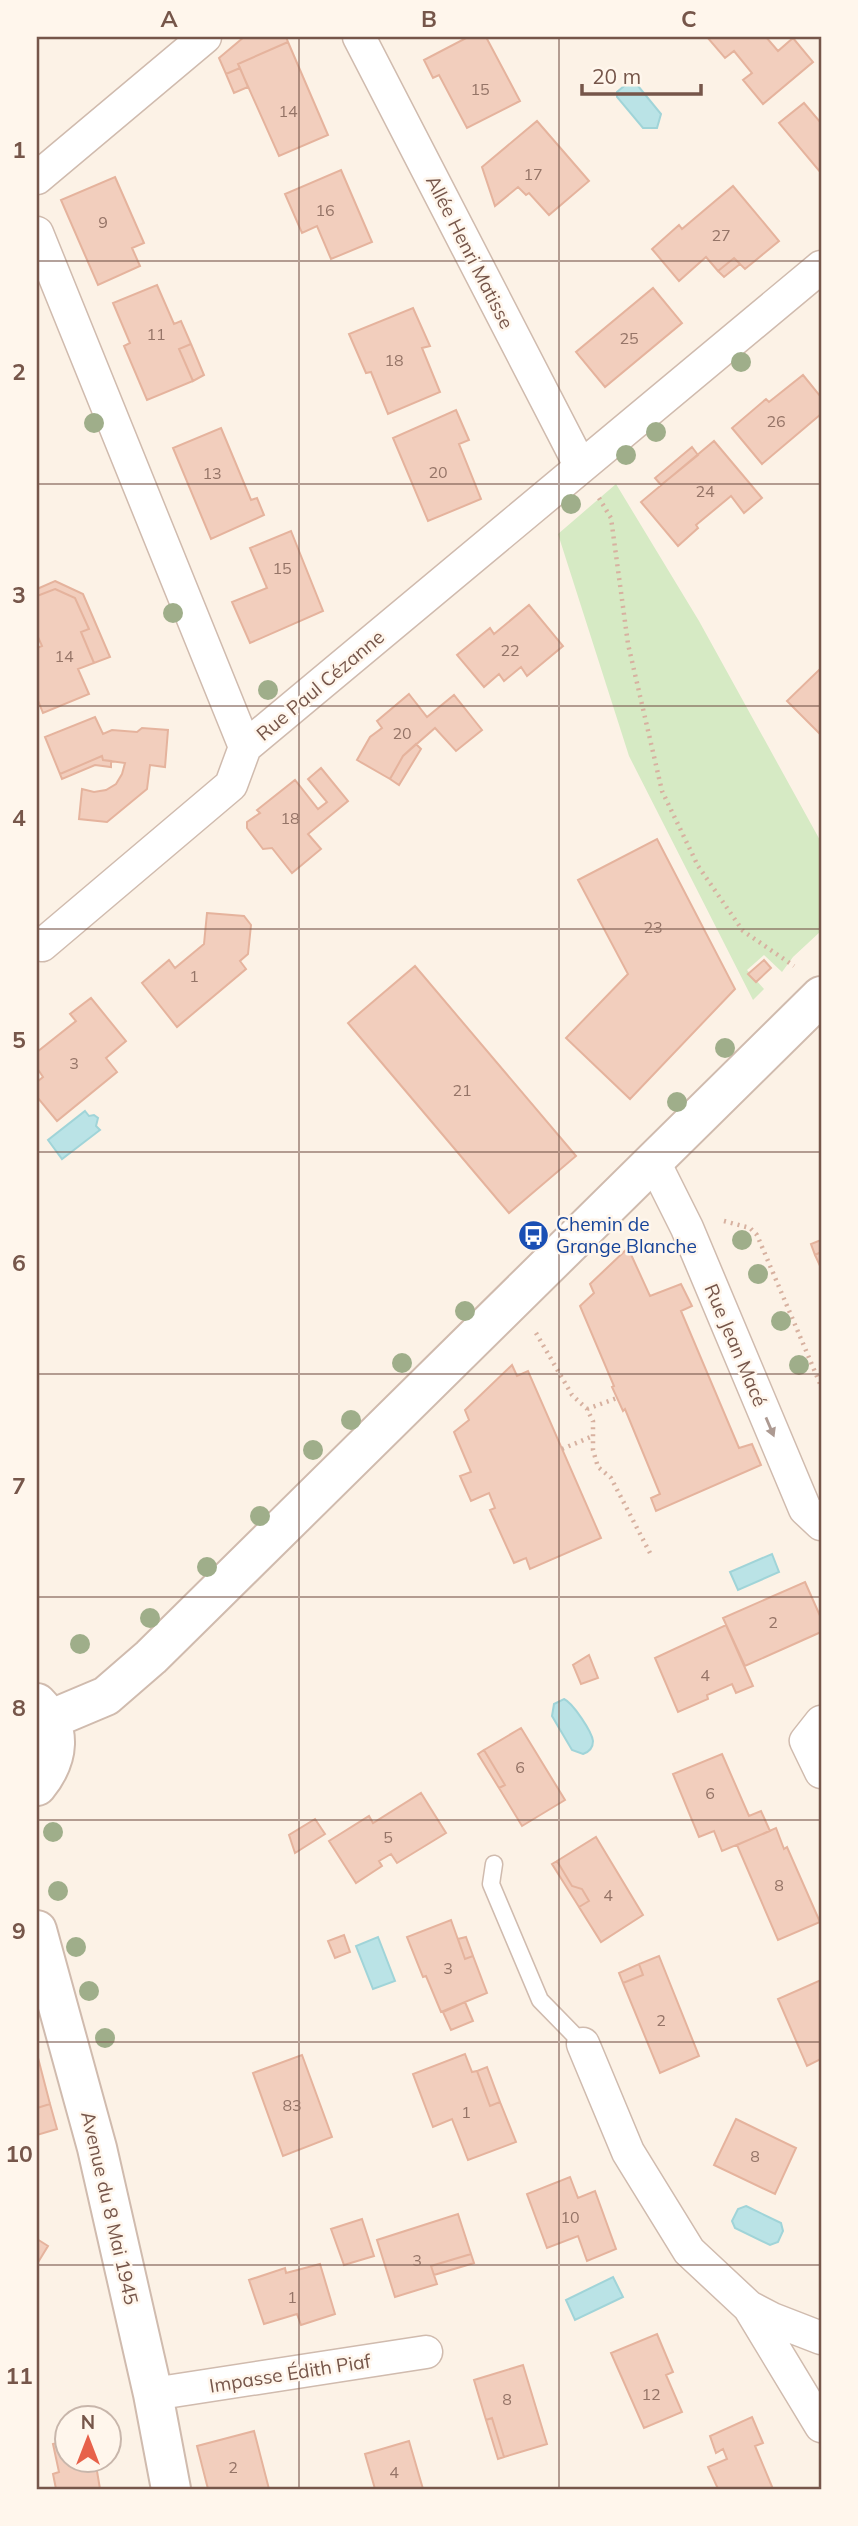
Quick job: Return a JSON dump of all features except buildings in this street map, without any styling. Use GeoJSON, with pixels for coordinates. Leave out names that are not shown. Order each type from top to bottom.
{"type":"FeatureCollection","features":[{"type":"Feature","properties":{"kind":"street"},"geometry":{"type":"LineString","coordinates":[[37,178],[205,37]]}},
{"type":"Feature","properties":{"kind":"street","name":"Allée Henri Matisse"},"geometry":{"type":"LineString","coordinates":[[359,37],[581,467]]}},
{"type":"Feature","properties":{"kind":"street","name":"Rue Paul Cézanne"},"geometry":{"type":"LineString","coordinates":[[37,233],[245,747],[821,267]]}},
{"type":"Feature","properties":{"kind":"street"},"geometry":{"type":"LineString","coordinates":[[42,945],[231,785],[245,747]]}},
{"type":"Feature","properties":{"kind":"street"},"geometry":{"type":"LineString","coordinates":[[37,1786],[48,1772],[55,1755],[55,1737],[43,1712],[106,1696],[151,1657],[821,996]]}},
{"type":"Feature","properties":{"kind":"street","name":"Rue Jean Macé"},"geometry":{"type":"LineString","coordinates":[[654,1162],[687,1228],[805,1509],[821,1524]]}},
{"type":"Feature","properties":{"kind":"street"},"geometry":{"type":"LineString","coordinates":[[821,1722],[806,1741],[821,1772]]}},
{"type":"Feature","properties":{"kind":"street","name":"Avenue du 8 Mai 1945"},"geometry":{"type":"LineString","coordinates":[[37,1930],[97,2148],[153,2394],[171,2489]]}},
{"type":"Feature","properties":{"kind":"street"},"geometry":{"type":"LineString","coordinates":[[583,2045],[628,2152],[689,2251],[749,2307],[821,2426]]}},
{"type":"Feature","properties":{"kind":"street"},"geometry":{"type":"LineString","coordinates":[[749,2307],[819,2338]]}},
{"type":"Feature","properties":{"kind":"street","name":"Impasse Édith Piaf"},"geometry":{"type":"LineString","coordinates":[[153,2394],[426,2352]]}},
{"type":"Feature","properties":{"kind":"lane"},"geometry":{"type":"LineString","coordinates":[[494,1864],[491,1884],[540,2000],[583,2045]]}},
{"type":"Feature","properties":{"kind":"path"},"geometry":{"type":"LineString","coordinates":[[581,467],[611,518],[628,644],[662,791],[698,866],[743,932],[794,966]]}},
{"type":"Feature","properties":{"kind":"path"},"geometry":{"type":"LineString","coordinates":[[687,1228],[714,1219],[750,1228],[757,1235],[821,1386]]}},
{"type":"Feature","properties":{"kind":"path"},"geometry":{"type":"LineString","coordinates":[[536,1332],[572,1395],[587,1409],[593,1421],[593,1450],[598,1467],[611,1478],[650,1553]]}},
{"type":"Feature","properties":{"kind":"path"},"geometry":{"type":"LineString","coordinates":[[587,1409],[617,1398]]}},
{"type":"Feature","properties":{"kind":"path"},"geometry":{"type":"LineString","coordinates":[[562,1449],[593,1436]]}},
{"type":"Feature","properties":{"kind":"green space"},"geometry":{"type":"Polygon","coordinates":[[[616,484],[699,621],[821,842],[821,931],[793,957],[782,972],[764,955],[747,970],[764,989],[753,1000],[629,756],[558,534],[616,484]]]}},
{"type":"Feature","properties":{"kind":"water"},"geometry":{"type":"Polygon","coordinates":[[[630,81],[634,81],[661,114],[657,128],[643,128],[617,97],[617,92],[630,81]]]}},
{"type":"Feature","properties":{"kind":"water"},"geometry":{"type":"Polygon","coordinates":[[[85,1111],[89,1116],[98,1118],[96,1126],[100,1130],[62,1159],[48,1140],[85,1111]]]}},
{"type":"Feature","properties":{"kind":"water"},"geometry":{"type":"Polygon","coordinates":[[[772,1554],[779,1572],[738,1590],[730,1572],[772,1554]]]}},
{"type":"Feature","properties":{"kind":"water"},"geometry":{"type":"Polygon","coordinates":[[[564,1699],[577,1712],[592,1737],[591,1748],[583,1754],[572,1750],[552,1716],[554,1704],[564,1699]]]}},
{"type":"Feature","properties":{"kind":"water"},"geometry":{"type":"Polygon","coordinates":[[[378,1937],[395,1981],[373,1989],[356,1946],[378,1937]]]}},
{"type":"Feature","properties":{"kind":"water"},"geometry":{"type":"Polygon","coordinates":[[[746,2206],[781,2223],[783,2231],[778,2242],[770,2245],[735,2228],[732,2221],[738,2209],[746,2206]]]}},
{"type":"Feature","properties":{"kind":"water"},"geometry":{"type":"Polygon","coordinates":[[[613,2277],[623,2297],[575,2320],[566,2300],[613,2277]]]}},
{"type":"Feature","properties":{"kind":"place","name":"Chemin de Grange Blanche"},"geometry":{"type":"Point","coordinates":[533,1235]}}]}
